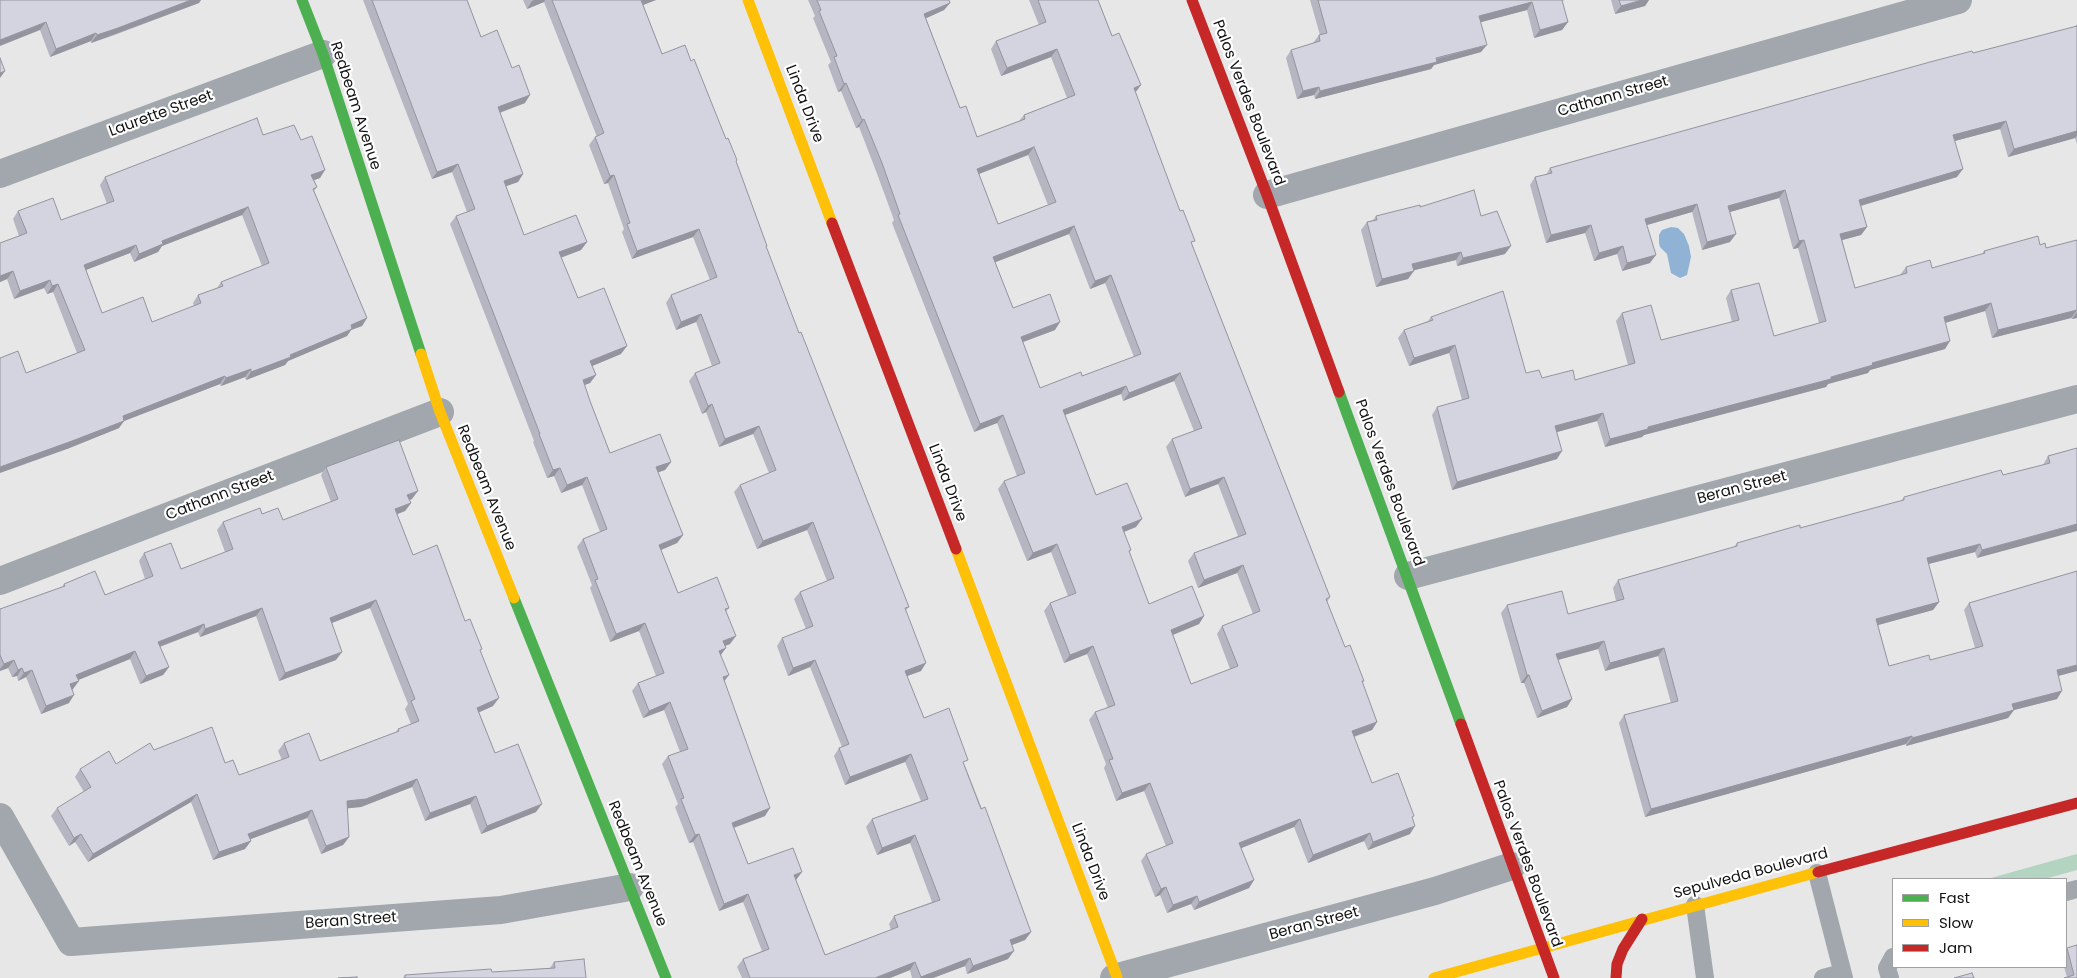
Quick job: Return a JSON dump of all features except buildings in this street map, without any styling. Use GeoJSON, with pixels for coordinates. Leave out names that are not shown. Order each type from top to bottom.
{"type":"FeatureCollection","features":[{"type":"Feature","properties":{"kind":"street","name":"Redbeam Avenue"},"geometry":{"type":"LineString","coordinates":[[302,0],[323,54],[440,412],[666,978]]}},
{"type":"Feature","properties":{"kind":"street","name":"Linda Drive"},"geometry":{"type":"LineString","coordinates":[[748,0],[1116,978]]}},
{"type":"Feature","properties":{"kind":"street","name":"Palos Verdes Boulevard"},"geometry":{"type":"LineString","coordinates":[[1192,0],[1267,194],[1554,978]]}},
{"type":"Feature","properties":{"kind":"street","name":"Cathann Street"},"geometry":{"type":"LineString","coordinates":[[1267,194],[1958,0]]}},
{"type":"Feature","properties":{"kind":"street","name":"Laurette Street"},"geometry":{"type":"LineString","coordinates":[[0,174],[323,54]]}},
{"type":"Feature","properties":{"kind":"street","name":"Beran Street"},"geometry":{"type":"LineString","coordinates":[[1408,576],[2077,399]]}},
{"type":"Feature","properties":{"kind":"street","name":"Cathann Street"},"geometry":{"type":"LineString","coordinates":[[0,581],[440,412]]}},
{"type":"Feature","properties":{"kind":"street","name":"Sepulveda Boulevard"},"geometry":{"type":"LineString","coordinates":[[1434,978],[1695,905],[2077,803]]}},
{"type":"Feature","properties":{"kind":"street","name":"Beran Street"},"geometry":{"type":"LineString","coordinates":[[0,817],[71,942],[501,910],[630,887]]}},
{"type":"Feature","properties":{"kind":"street","name":"Beran Street"},"geometry":{"type":"LineString","coordinates":[[1116,978],[1435,891],[1512,866]]}},
{"type":"Feature","properties":{"kind":"street"},"geometry":{"type":"LineString","coordinates":[[1616,978],[1617,964],[1623,949],[1642,920]]}},
{"type":"Feature","properties":{"kind":"lane"},"geometry":{"type":"LineString","coordinates":[[1817,872],[1843,975],[1823,978]]}},
{"type":"Feature","properties":{"kind":"lane"},"geometry":{"type":"LineString","coordinates":[[1695,905],[1705,978]]}},
{"type":"Feature","properties":{"kind":"lane"},"geometry":{"type":"LineString","coordinates":[[1890,978],[1887,968],[1892,959]]}},
{"type":"Feature","properties":{"kind":"green space"},"geometry":{"type":"Polygon","coordinates":[[[2077,854],[2077,870],[2049,878],[1991,878],[2077,854]]]}},
{"type":"Feature","properties":{"kind":"water"},"geometry":{"type":"Polygon","coordinates":[[[1671,227],[1678,228],[1684,234],[1691,257],[1687,275],[1680,278],[1671,273],[1667,254],[1660,247],[1659,243],[1659,235],[1662,230],[1671,227]]]}},
{"type":"Feature","properties":{"kind":"traffic: fast"},"geometry":{"type":"LineString","coordinates":[[302,0],[323,54],[421,354]]}},
{"type":"Feature","properties":{"kind":"traffic: fast"},"geometry":{"type":"LineString","coordinates":[[1339,392],[1461,724]]}},
{"type":"Feature","properties":{"kind":"traffic: fast"},"geometry":{"type":"LineString","coordinates":[[514,598],[666,978]]}},
{"type":"Feature","properties":{"kind":"traffic: slow"},"geometry":{"type":"LineString","coordinates":[[748,0],[832,223]]}},
{"type":"Feature","properties":{"kind":"traffic: slow"},"geometry":{"type":"LineString","coordinates":[[421,354],[440,412],[514,598]]}},
{"type":"Feature","properties":{"kind":"traffic: slow"},"geometry":{"type":"LineString","coordinates":[[956,549],[1117,977]]}},
{"type":"Feature","properties":{"kind":"traffic: slow"},"geometry":{"type":"LineString","coordinates":[[1434,978],[1818,872]]}},
{"type":"Feature","properties":{"kind":"traffic: jam"},"geometry":{"type":"LineString","coordinates":[[1192,0],[1267,195],[1339,392]]}},
{"type":"Feature","properties":{"kind":"traffic: jam"},"geometry":{"type":"LineString","coordinates":[[832,223],[956,549]]}},
{"type":"Feature","properties":{"kind":"traffic: jam"},"geometry":{"type":"LineString","coordinates":[[1461,724],[1554,978]]}},
{"type":"Feature","properties":{"kind":"traffic: jam"},"geometry":{"type":"LineString","coordinates":[[1818,872],[2077,803]]}},
{"type":"Feature","properties":{"kind":"traffic: jam"},"geometry":{"type":"LineString","coordinates":[[1616,978],[1617,964],[1623,949],[1642,919]]}}]}
